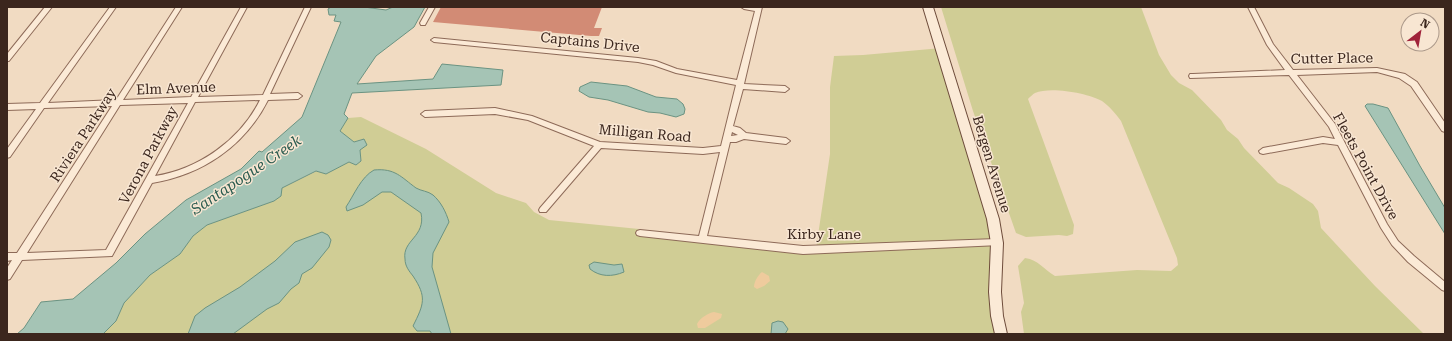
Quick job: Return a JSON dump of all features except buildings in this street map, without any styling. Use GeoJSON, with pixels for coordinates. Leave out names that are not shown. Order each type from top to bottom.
{"type":"FeatureCollection","features":[{"type":"Feature","properties":{"kind":"main road","name":"Bergen Avenue"},"geometry":{"type":"LineString","coordinates":[[928,7],[993,219],[997,243],[998,266],[995,292],[996,316],[1000,334]]}},
{"type":"Feature","properties":{"kind":"street"},"geometry":{"type":"LineString","coordinates":[[7,58],[49,7]]}},
{"type":"Feature","properties":{"kind":"street"},"geometry":{"type":"LineString","coordinates":[[7,155],[113,7]]}},
{"type":"Feature","properties":{"kind":"street","name":"Riviera Parkway"},"geometry":{"type":"LineString","coordinates":[[7,276],[179,7]]}},
{"type":"Feature","properties":{"kind":"street","name":"Verona Parkway"},"geometry":{"type":"LineString","coordinates":[[20,256],[109,253],[244,7]]}},
{"type":"Feature","properties":{"kind":"street"},"geometry":{"type":"LineString","coordinates":[[150,180],[180,174],[211,158],[233,140],[249,124],[265,98],[308,7]]}},
{"type":"Feature","properties":{"kind":"street"},"geometry":{"type":"LineString","coordinates":[[423,23],[432,7]]}},
{"type":"Feature","properties":{"kind":"street"},"geometry":{"type":"LineString","coordinates":[[702,239],[759,8],[744,7]]}},
{"type":"Feature","properties":{"kind":"street","name":"Fleets Point Drive"},"geometry":{"type":"LineString","coordinates":[[1251,7],[1270,45],[1332,126],[1374,208],[1395,243],[1411,259],[1445,287]]}},
{"type":"Feature","properties":{"kind":"street","name":"Captains Drive"},"geometry":{"type":"LineString","coordinates":[[434,40],[638,60],[654,63],[676,72],[740,84],[785,89]]}},
{"type":"Feature","properties":{"kind":"street","name":"Cutter Place"},"geometry":{"type":"LineString","coordinates":[[1193,76],[1377,70],[1402,76],[1418,88],[1445,129]]}},
{"type":"Feature","properties":{"kind":"street","name":"Elm Avenue"},"geometry":{"type":"LineString","coordinates":[[7,107],[298,96]]}},
{"type":"Feature","properties":{"kind":"street","name":"Milligan Road"},"geometry":{"type":"LineString","coordinates":[[425,114],[495,111],[529,118],[599,145],[703,151],[724,148]]}},
{"type":"Feature","properties":{"kind":"street"},"geometry":{"type":"LineString","coordinates":[[729,128],[737,130],[744,136]]}},
{"type":"Feature","properties":{"kind":"street"},"geometry":{"type":"LineString","coordinates":[[726,139],[736,140],[744,136],[786,141]]}},
{"type":"Feature","properties":{"kind":"street"},"geometry":{"type":"LineString","coordinates":[[1263,150],[1323,140],[1340,142]]}},
{"type":"Feature","properties":{"kind":"street"},"geometry":{"type":"LineString","coordinates":[[543,210],[599,145]]}},
{"type":"Feature","properties":{"kind":"street","name":"Kirby Lane"},"geometry":{"type":"LineString","coordinates":[[640,233],[803,250],[997,243]]}},
{"type":"Feature","properties":{"kind":"street"},"geometry":{"type":"LineString","coordinates":[[7,257],[20,256]]}},
{"type":"Feature","properties":{"kind":"shaded area"},"geometry":{"type":"Polygon","coordinates":[[[941,7],[1141,7],[1159,55],[1171,75],[1179,83],[1192,90],[1221,120],[1227,130],[1238,139],[1244,148],[1278,183],[1289,188],[1313,204],[1318,211],[1321,228],[1375,286],[1424,334],[1024,334],[1021,312],[1024,303],[1018,266],[1025,258],[1034,261],[1055,276],[1137,270],[1171,271],[1178,265],[1177,258],[1121,121],[1102,101],[1088,95],[1069,91],[1042,91],[1034,93],[1028,99],[1074,225],[1073,234],[1067,236],[1026,237],[1016,233],[973,111],[941,7]]]}},
{"type":"Feature","properties":{"kind":"shaded area"},"geometry":{"type":"Polygon","coordinates":[[[942,48],[993,219],[1001,334],[103,334],[116,321],[124,303],[150,275],[180,254],[193,236],[207,225],[274,201],[282,188],[317,171],[326,174],[349,162],[356,165],[361,161],[360,150],[363,139],[354,142],[340,131],[348,118],[361,117],[426,149],[496,193],[526,203],[534,212],[549,220],[639,229],[638,232],[816,249],[830,154],[830,87],[834,56],[942,48]]]}},
{"type":"Feature","properties":{"kind":"sand"},"geometry":{"type":"Polygon","coordinates":[[[762,272],[769,276],[770,281],[757,289],[754,287],[755,283],[762,272]]]}},
{"type":"Feature","properties":{"kind":"sand"},"geometry":{"type":"Polygon","coordinates":[[[714,312],[722,314],[721,318],[705,328],[698,328],[697,324],[700,320],[714,312]]]}},
{"type":"Feature","properties":{"kind":"water","name":"Santapogue Creek"},"geometry":{"type":"Polygon","coordinates":[[[331,7],[364,7],[386,10],[393,7],[425,7],[414,27],[376,56],[357,84],[433,79],[442,64],[503,70],[501,85],[352,93],[344,114],[348,118],[340,131],[354,142],[364,139],[367,145],[360,150],[361,161],[356,165],[349,162],[326,174],[316,171],[282,188],[281,196],[274,201],[207,225],[193,236],[180,254],[150,275],[124,303],[116,321],[103,334],[17,334],[24,328],[41,302],[73,299],[116,263],[145,234],[186,200],[241,169],[259,151],[262,152],[302,117],[341,22],[334,21],[336,15],[329,15],[328,9],[331,7]]]}},
{"type":"Feature","properties":{"kind":"water"},"geometry":{"type":"Polygon","coordinates":[[[591,82],[627,86],[656,97],[677,99],[683,104],[685,109],[684,114],[676,117],[648,112],[608,100],[589,97],[579,91],[580,87],[591,82]]]}},
{"type":"Feature","properties":{"kind":"water"},"geometry":{"type":"Polygon","coordinates":[[[1367,104],[1388,108],[1445,208],[1445,234],[1365,106],[1367,104]]]}},
{"type":"Feature","properties":{"kind":"water"},"geometry":{"type":"Polygon","coordinates":[[[374,170],[387,170],[397,174],[416,188],[433,195],[445,211],[449,222],[433,253],[432,267],[451,334],[432,334],[430,331],[417,331],[413,326],[422,306],[422,295],[417,283],[406,266],[405,253],[410,242],[420,228],[422,221],[421,213],[391,192],[382,192],[363,205],[347,211],[346,207],[358,187],[365,177],[374,170]]]}},
{"type":"Feature","properties":{"kind":"water"},"geometry":{"type":"Polygon","coordinates":[[[322,232],[328,235],[331,240],[329,247],[312,268],[302,274],[299,283],[291,289],[279,303],[267,309],[233,334],[188,334],[195,316],[205,308],[240,287],[275,261],[295,242],[322,232]]]}},
{"type":"Feature","properties":{"kind":"water"},"geometry":{"type":"Polygon","coordinates":[[[594,262],[614,265],[622,264],[624,272],[615,275],[598,274],[590,269],[589,265],[594,262]]]}},
{"type":"Feature","properties":{"kind":"water"},"geometry":{"type":"Polygon","coordinates":[[[778,321],[783,322],[788,329],[785,334],[771,334],[772,323],[778,321]]]}}]}
